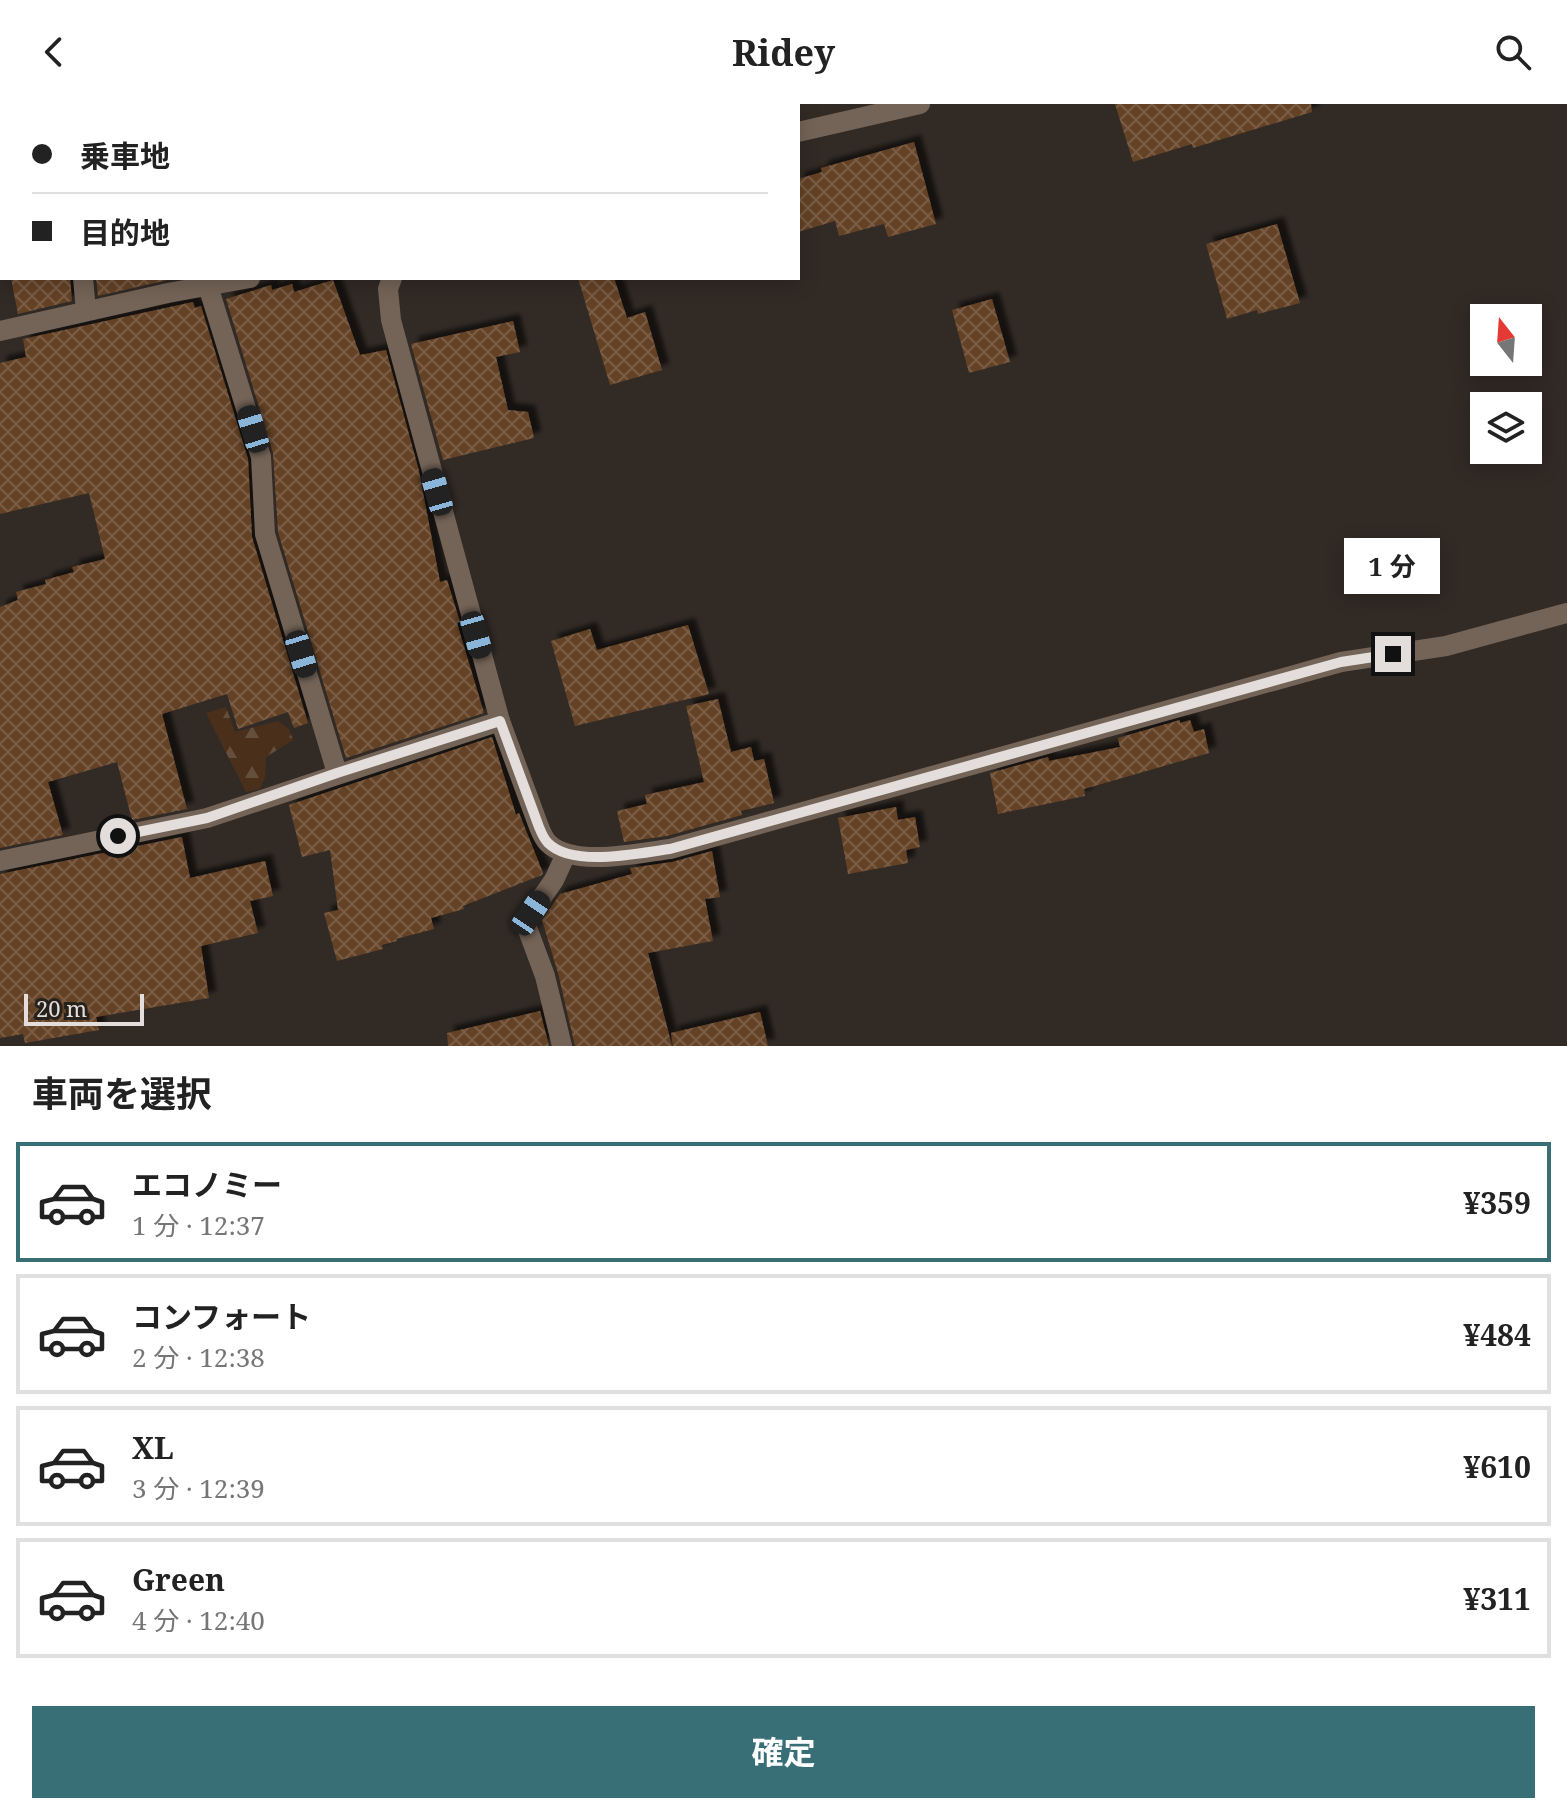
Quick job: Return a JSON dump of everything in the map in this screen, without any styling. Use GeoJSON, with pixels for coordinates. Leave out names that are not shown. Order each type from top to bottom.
{"type":"FeatureCollection","features":[{"type":"Feature","properties":{"kind":"street"},"geometry":{"type":"LineString","coordinates":[[800,132],[920,104]]}},
{"type":"Feature","properties":{"kind":"street"},"geometry":{"type":"LineString","coordinates":[[83,280],[86,311]]}},
{"type":"Feature","properties":{"kind":"street"},"geometry":{"type":"LineString","coordinates":[[0,331],[174,286],[208,286],[240,280]]}},
{"type":"Feature","properties":{"kind":"street"},"geometry":{"type":"LineString","coordinates":[[391,280],[388,289],[391,320],[500,721],[539,827],[548,843],[566,854],[587,857],[631,855],[670,849],[1341,662],[1446,646],[1567,613]]}},
{"type":"Feature","properties":{"kind":"street"},"geometry":{"type":"LineString","coordinates":[[208,286],[261,457],[265,534],[337,773]]}},
{"type":"Feature","properties":{"kind":"street"},"geometry":{"type":"LineString","coordinates":[[0,861],[207,818],[500,721]]}},
{"type":"Feature","properties":{"kind":"street"},"geometry":{"type":"LineString","coordinates":[[562,1046],[545,976],[526,925],[566,854]]}},
{"type":"Feature","properties":{"kind":"green space"},"geometry":{"type":"Polygon","coordinates":[[[226,707],[235,732],[278,721],[289,729],[293,740],[266,757],[265,777],[260,789],[246,792],[206,713],[226,707]]]}},
{"type":"Feature","properties":{"kind":"building"},"geometry":{"type":"Polygon","coordinates":[[[1115,104],[1311,104],[1312,112],[1193,148],[1192,144],[1133,162],[1115,104]]]}},
{"type":"Feature","properties":{"kind":"building"},"geometry":{"type":"Polygon","coordinates":[[[914,142],[936,224],[888,237],[884,224],[839,236],[835,221],[800,231],[800,178],[822,172],[821,168],[914,142]]]}},
{"type":"Feature","properties":{"kind":"building"},"geometry":{"type":"Polygon","coordinates":[[[1277,224],[1300,303],[1227,319],[1206,244],[1277,224]]]}},
{"type":"Feature","properties":{"kind":"building"},"geometry":{"type":"Polygon","coordinates":[[[11,280],[70,280],[72,301],[18,314],[11,280]]]}},
{"type":"Feature","properties":{"kind":"building"},"geometry":{"type":"Polygon","coordinates":[[[96,280],[168,280],[98,296],[96,280]]]}},
{"type":"Feature","properties":{"kind":"building"},"geometry":{"type":"Polygon","coordinates":[[[333,280],[360,355],[386,350],[419,471],[440,582],[447,580],[484,713],[346,758],[278,532],[273,453],[226,299],[271,285],[272,290],[292,284],[294,292],[333,280]]]}},
{"type":"Feature","properties":{"kind":"building"},"geometry":{"type":"Polygon","coordinates":[[[579,280],[615,280],[627,318],[645,312],[662,370],[610,385],[579,280]]]}},
{"type":"Feature","properties":{"kind":"building"},"geometry":{"type":"Polygon","coordinates":[[[992,299],[1010,362],[969,373],[952,310],[992,299]]]}},
{"type":"Feature","properties":{"kind":"building"},"geometry":{"type":"Polygon","coordinates":[[[193,302],[195,308],[201,306],[248,459],[252,537],[308,723],[294,728],[288,712],[238,729],[227,694],[162,714],[187,809],[132,820],[117,762],[48,782],[63,835],[0,848],[0,607],[18,600],[16,592],[74,572],[72,567],[105,559],[89,493],[0,514],[0,363],[26,357],[23,339],[193,302]]]}},
{"type":"Feature","properties":{"kind":"building"},"geometry":{"type":"Polygon","coordinates":[[[513,321],[520,352],[496,357],[508,410],[528,412],[534,438],[443,460],[411,344],[513,321]]]}},
{"type":"Feature","properties":{"kind":"building"},"geometry":{"type":"Polygon","coordinates":[[[688,625],[709,694],[575,726],[551,641],[590,629],[597,650],[688,625]]]}},
{"type":"Feature","properties":{"kind":"building"},"geometry":{"type":"Polygon","coordinates":[[[718,699],[731,752],[751,747],[754,761],[764,759],[774,803],[667,836],[624,842],[617,811],[647,804],[645,795],[704,782],[686,706],[718,699]]]}},
{"type":"Feature","properties":{"kind":"building"},"geometry":{"type":"Polygon","coordinates":[[[1180,720],[1180,723],[1190,720],[1194,732],[1204,729],[1209,753],[1084,789],[1085,796],[998,814],[990,773],[1048,757],[1049,761],[1120,747],[1118,738],[1180,720]]]}},
{"type":"Feature","properties":{"kind":"building"},"geometry":{"type":"Polygon","coordinates":[[[492,737],[516,815],[519,813],[542,875],[463,906],[464,909],[431,918],[434,929],[396,939],[382,945],[383,949],[337,961],[324,913],[338,910],[330,850],[302,857],[289,805],[492,737]]]}},
{"type":"Feature","properties":{"kind":"building"},"geometry":{"type":"Polygon","coordinates":[[[896,807],[898,820],[915,817],[920,847],[906,850],[908,863],[848,874],[838,818],[896,807]]]}},
{"type":"Feature","properties":{"kind":"building"},"geometry":{"type":"Polygon","coordinates":[[[182,837],[190,878],[265,861],[273,896],[250,901],[258,933],[201,946],[209,998],[96,1017],[99,1030],[25,1043],[23,1034],[0,1038],[0,874],[182,837]]]}},
{"type":"Feature","properties":{"kind":"building"},"geometry":{"type":"Polygon","coordinates":[[[712,851],[720,897],[705,899],[713,941],[648,953],[672,1046],[575,1046],[542,920],[560,894],[632,874],[630,868],[672,862],[712,851]]]}},
{"type":"Feature","properties":{"kind":"building"},"geometry":{"type":"Polygon","coordinates":[[[540,1011],[549,1046],[448,1046],[447,1033],[540,1011]]]}},
{"type":"Feature","properties":{"kind":"building"},"geometry":{"type":"Polygon","coordinates":[[[760,1012],[768,1046],[673,1046],[671,1033],[760,1012]]]}},
{"type":"Feature","properties":{"kind":"route"},"geometry":{"type":"LineString","coordinates":[[118,836],[207,818],[500,721],[539,827],[548,843],[566,854],[587,857],[631,855],[670,849],[1341,662],[1393,654]]}}]}
